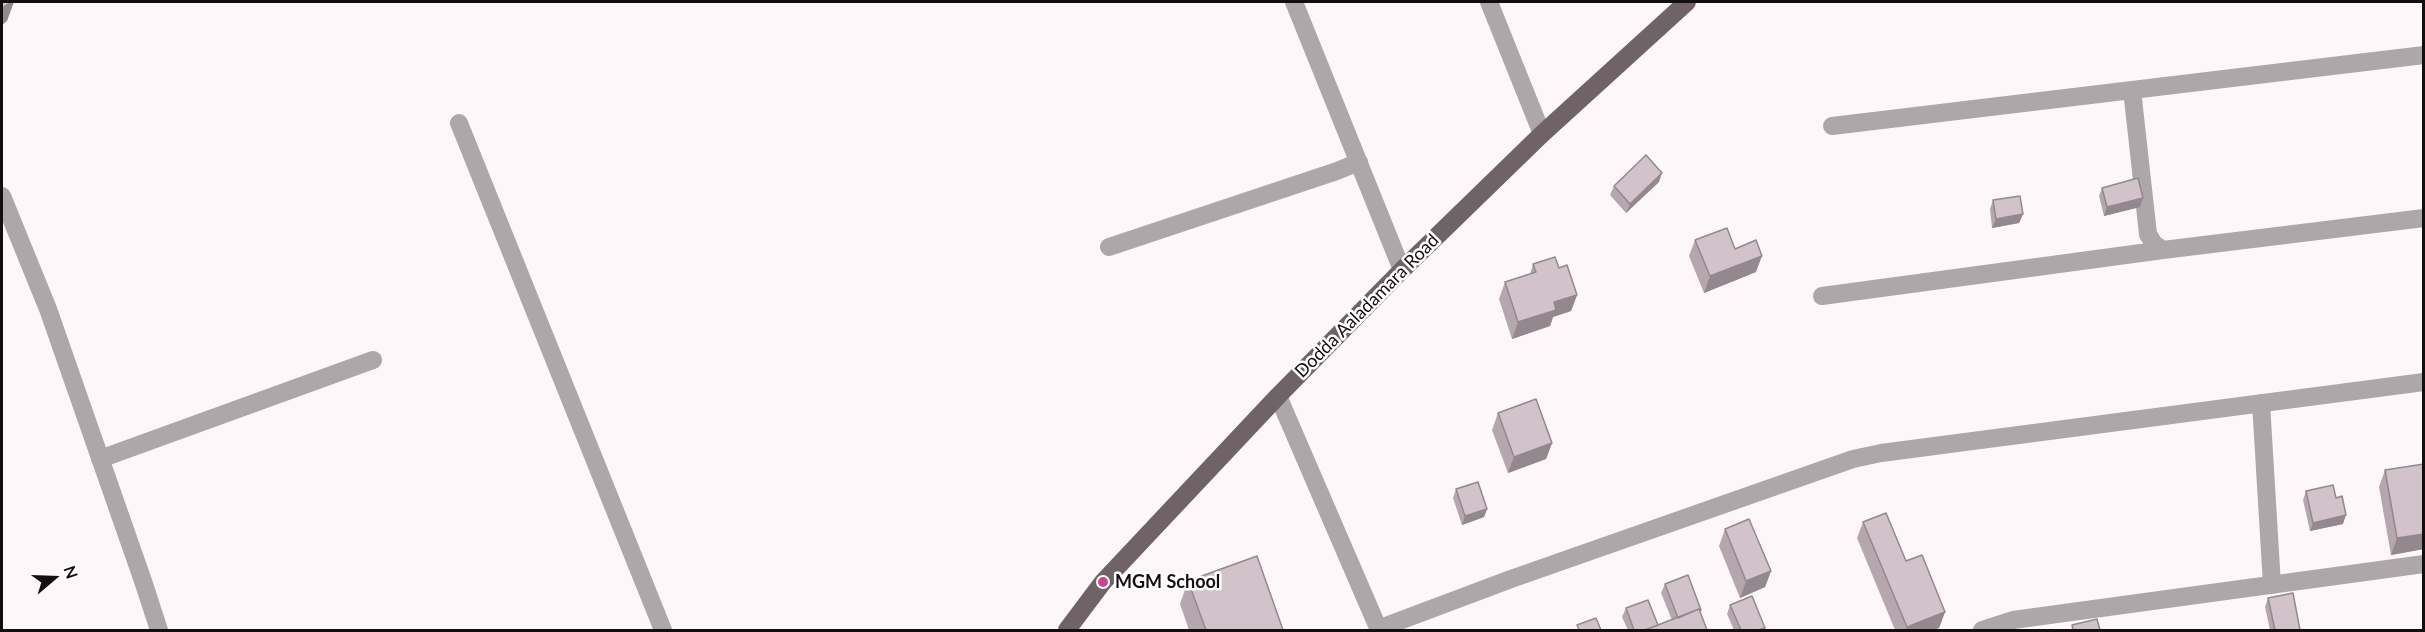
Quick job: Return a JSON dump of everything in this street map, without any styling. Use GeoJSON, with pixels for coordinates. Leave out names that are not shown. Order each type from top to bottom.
{"type":"FeatureCollection","features":[{"type":"Feature","properties":{"kind":"main road","name":"Dodda Aaladamara Road"},"geometry":{"type":"LineString","coordinates":[[1067,630],[1103,582],[1278,396],[1401,270],[1542,134],[1687,2]]}},
{"type":"Feature","properties":{"kind":"street"},"geometry":{"type":"LineString","coordinates":[[1294,2],[1401,270]]}},
{"type":"Feature","properties":{"kind":"street"},"geometry":{"type":"LineString","coordinates":[[1489,2],[1542,134]]}},
{"type":"Feature","properties":{"kind":"street"},"geometry":{"type":"LineString","coordinates":[[1832,126],[2424,55]]}},
{"type":"Feature","properties":{"kind":"street"},"geometry":{"type":"LineString","coordinates":[[2132,90],[2148,234],[2154,244],[2163,250]]}},
{"type":"Feature","properties":{"kind":"street"},"geometry":{"type":"LineString","coordinates":[[459,123],[663,630]]}},
{"type":"Feature","properties":{"kind":"street"},"geometry":{"type":"LineString","coordinates":[[1109,247],[1359,162]]}},
{"type":"Feature","properties":{"kind":"street"},"geometry":{"type":"LineString","coordinates":[[2,196],[48,309],[159,630]]}},
{"type":"Feature","properties":{"kind":"street"},"geometry":{"type":"LineString","coordinates":[[1822,296],[2163,250],[2424,218]]}},
{"type":"Feature","properties":{"kind":"street"},"geometry":{"type":"LineString","coordinates":[[100,459],[373,360]]}},
{"type":"Feature","properties":{"kind":"street"},"geometry":{"type":"LineString","coordinates":[[1278,396],[1379,630],[1511,579],[1852,459],[2424,382]]}},
{"type":"Feature","properties":{"kind":"street"},"geometry":{"type":"LineString","coordinates":[[2261,404],[2272,585]]}},
{"type":"Feature","properties":{"kind":"street"},"geometry":{"type":"LineString","coordinates":[[1982,630],[2013,620],[2424,564]]}},
{"type":"Feature","properties":{"kind":"building"},"geometry":{"type":"Polygon","coordinates":[[[2,2],[11,2],[2,8],[2,2]]]}},
{"type":"Feature","properties":{"kind":"building"},"geometry":{"type":"Polygon","coordinates":[[[1646,155],[1662,173],[1630,204],[1614,186],[1646,155]]]}},
{"type":"Feature","properties":{"kind":"building"},"geometry":{"type":"Polygon","coordinates":[[[2138,178],[2143,198],[2107,207],[2102,188],[2138,178]]]}},
{"type":"Feature","properties":{"kind":"building"},"geometry":{"type":"Polygon","coordinates":[[[2020,196],[2023,214],[1996,219],[1993,200],[2020,196]]]}},
{"type":"Feature","properties":{"kind":"building"},"geometry":{"type":"Polygon","coordinates":[[[1727,228],[1735,249],[1756,240],[1762,256],[1710,276],[1695,240],[1727,228]]]}},
{"type":"Feature","properties":{"kind":"building"},"geometry":{"type":"Polygon","coordinates":[[[1555,257],[1559,268],[1567,265],[1577,295],[1554,302],[1556,310],[1518,322],[1505,282],[1536,272],[1533,264],[1555,257]]]}},
{"type":"Feature","properties":{"kind":"building"},"geometry":{"type":"Polygon","coordinates":[[[1536,399],[1552,443],[1514,457],[1498,413],[1536,399]]]}},
{"type":"Feature","properties":{"kind":"building"},"geometry":{"type":"Polygon","coordinates":[[[2424,464],[2424,534],[2397,538],[2385,470],[2424,464]]]}},
{"type":"Feature","properties":{"kind":"building"},"geometry":{"type":"Polygon","coordinates":[[[1478,482],[1487,509],[1465,516],[1456,489],[1478,482]]]}},
{"type":"Feature","properties":{"kind":"building"},"geometry":{"type":"Polygon","coordinates":[[[2333,485],[2336,498],[2342,496],[2346,515],[2313,523],[2306,491],[2333,485]]]}},
{"type":"Feature","properties":{"kind":"building"},"geometry":{"type":"Polygon","coordinates":[[[1886,513],[1906,561],[1922,555],[1945,612],[1907,627],[1863,522],[1886,513]]]}},
{"type":"Feature","properties":{"kind":"building"},"geometry":{"type":"Polygon","coordinates":[[[1749,519],[1771,571],[1746,581],[1725,529],[1749,519]]]}},
{"type":"Feature","properties":{"kind":"building"},"geometry":{"type":"Polygon","coordinates":[[[1257,556],[1283,630],[1206,630],[1188,581],[1257,556]]]}},
{"type":"Feature","properties":{"kind":"building"},"geometry":{"type":"Polygon","coordinates":[[[1688,575],[1701,610],[1678,618],[1665,584],[1688,575]]]}},
{"type":"Feature","properties":{"kind":"building"},"geometry":{"type":"Polygon","coordinates":[[[2293,593],[2300,630],[2275,630],[2268,598],[2293,593]]]}},
{"type":"Feature","properties":{"kind":"building"},"geometry":{"type":"Polygon","coordinates":[[[1752,596],[1765,628],[1741,630],[1730,605],[1752,596]]]}},
{"type":"Feature","properties":{"kind":"building"},"geometry":{"type":"Polygon","coordinates":[[[1648,600],[1658,625],[1645,630],[1634,630],[1626,608],[1648,600]]]}},
{"type":"Feature","properties":{"kind":"building"},"geometry":{"type":"Polygon","coordinates":[[[1699,609],[1707,630],[1645,630],[1699,609]]]}},
{"type":"Feature","properties":{"kind":"building"},"geometry":{"type":"Polygon","coordinates":[[[1596,618],[1601,630],[1579,630],[1577,625],[1596,618]]]}},
{"type":"Feature","properties":{"kind":"building"},"geometry":{"type":"Polygon","coordinates":[[[2097,619],[2100,630],[2073,630],[2072,625],[2097,619]]]}},
{"type":"Feature","properties":{"kind":"place","name":"MGM School"},"geometry":{"type":"Point","coordinates":[1103,582]}}]}
